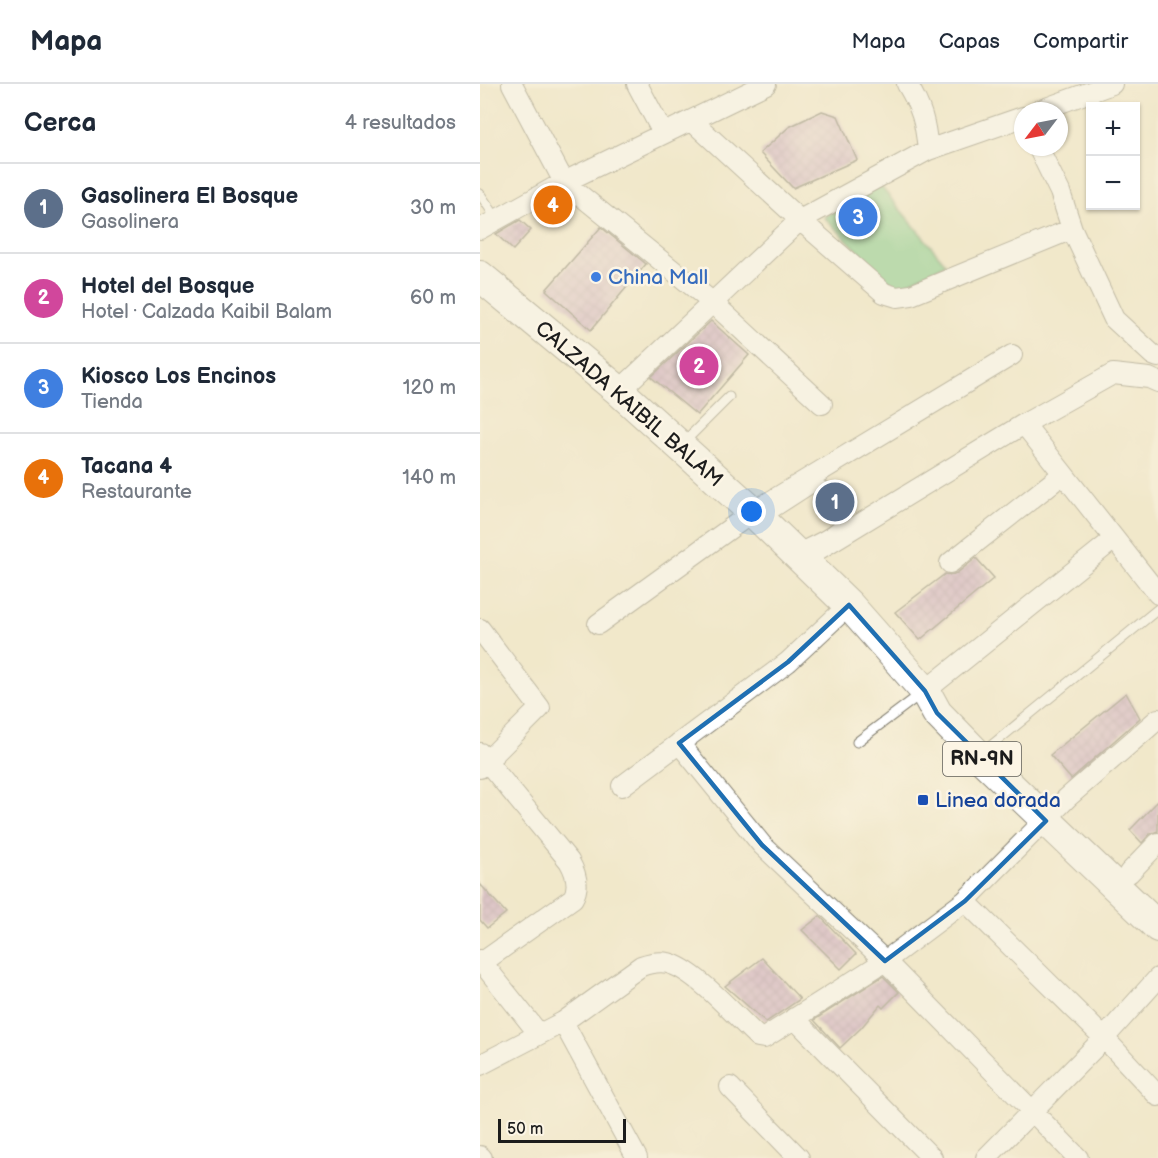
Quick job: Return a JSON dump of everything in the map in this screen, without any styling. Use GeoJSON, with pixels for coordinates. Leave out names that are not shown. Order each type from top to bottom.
{"type":"FeatureCollection","features":[{"type":"Feature","properties":{"kind":"main road","name":"CALZADA KAIBIL BALAM"},"geometry":{"type":"LineString","coordinates":[[480,276],[620,391],[757,516],[796,556],[849,604],[925,691],[938,713],[1051,814],[1129,873],[1158,901]]}},
{"type":"Feature","properties":{"kind":"main road","name":"CALZADA KAIBIL BALAM"},"geometry":{"type":"LineString","coordinates":[[925,691],[948,703],[992,745],[1051,814],[1158,927]]}},
{"type":"Feature","properties":{"kind":"street"},"geometry":{"type":"LineString","coordinates":[[512,84],[564,182],[712,302],[822,405]]}},
{"type":"Feature","properties":{"kind":"street"},"geometry":{"type":"LineString","coordinates":[[637,84],[663,133]]}},
{"type":"Feature","properties":{"kind":"street"},"geometry":{"type":"LineString","coordinates":[[488,224],[564,182],[765,84]]}},
{"type":"Feature","properties":{"kind":"street"},"geometry":{"type":"LineString","coordinates":[[907,84],[918,101],[925,119],[928,150]]}},
{"type":"Feature","properties":{"kind":"street"},"geometry":{"type":"LineString","coordinates":[[1063,102],[1112,84]]}},
{"type":"Feature","properties":{"kind":"street"},"geometry":{"type":"LineString","coordinates":[[620,391],[800,220],[928,150],[1014,120]]}},
{"type":"Feature","properties":{"kind":"street"},"geometry":{"type":"LineString","coordinates":[[692,121],[800,220],[884,292],[897,297],[910,296],[1072,229]]}},
{"type":"Feature","properties":{"kind":"street"},"geometry":{"type":"LineString","coordinates":[[1042,156],[1060,192],[1072,229],[1114,319],[1158,357]]}},
{"type":"Feature","properties":{"kind":"street"},"geometry":{"type":"LineString","coordinates":[[598,624],[757,516],[1012,355]]}},
{"type":"Feature","properties":{"kind":"street"},"geometry":{"type":"LineString","coordinates":[[796,556],[1113,374],[1149,378],[1158,382]]}},
{"type":"Feature","properties":{"kind":"street"},"geometry":{"type":"LineString","coordinates":[[1024,424],[1158,594]]}},
{"type":"Feature","properties":{"kind":"street"},"geometry":{"type":"LineString","coordinates":[[950,563],[1063,474]]}},
{"type":"Feature","properties":{"kind":"street"},"geometry":{"type":"LineString","coordinates":[[925,691],[1114,539]]}},
{"type":"Feature","properties":{"kind":"street"},"geometry":{"type":"LineString","coordinates":[[622,786],[788,662],[849,604]]}},
{"type":"Feature","properties":{"kind":"street"},"geometry":{"type":"LineString","coordinates":[[480,629],[540,708],[482,761],[569,861],[574,869],[577,882],[573,898],[481,962],[539,1034]]}},
{"type":"Feature","properties":{"kind":"street"},"geometry":{"type":"LineString","coordinates":[[480,1065],[563,1022],[641,966],[660,962],[674,965],[690,974],[758,1037],[764,1038],[885,961],[965,901],[1051,814],[1158,719]]}},
{"type":"Feature","properties":{"kind":"street"},"geometry":{"type":"LineString","coordinates":[[679,743],[762,845],[885,961],[1078,1158]]}},
{"type":"Feature","properties":{"kind":"street"},"geometry":{"type":"LineString","coordinates":[[1129,873],[1158,843]]}},
{"type":"Feature","properties":{"kind":"street"},"geometry":{"type":"LineString","coordinates":[[965,901],[1104,1038],[1158,1096]]}},
{"type":"Feature","properties":{"kind":"street"},"geometry":{"type":"LineString","coordinates":[[986,1158],[1104,1038],[1158,978]]}},
{"type":"Feature","properties":{"kind":"street"},"geometry":{"type":"LineString","coordinates":[[794,1018],[932,1158]]}},
{"type":"Feature","properties":{"kind":"street"},"geometry":{"type":"LineString","coordinates":[[563,1022],[637,1158]]}},
{"type":"Feature","properties":{"kind":"street"},"geometry":{"type":"LineString","coordinates":[[730,1087],[799,1158]]}},
{"type":"Feature","properties":{"kind":"lane"},"geometry":{"type":"LineString","coordinates":[[480,194],[488,224]]}},
{"type":"Feature","properties":{"kind":"lane"},"geometry":{"type":"LineString","coordinates":[[680,446],[729,397]]}},
{"type":"Feature","properties":{"kind":"lane"},"geometry":{"type":"LineString","coordinates":[[796,492],[821,485],[827,488],[846,511],[844,519],[835,528],[796,556]]}},
{"type":"Feature","properties":{"kind":"lane"},"geometry":{"type":"LineString","coordinates":[[992,745],[1158,609]]}},
{"type":"Feature","properties":{"kind":"lane"},"geometry":{"type":"LineString","coordinates":[[856,742],[925,691]]}},
{"type":"Feature","properties":{"kind":"highlighted area"},"geometry":{"type":"Polygon","coordinates":[[[849,605],[925,691],[937,713],[1046,821],[965,901],[885,961],[762,845],[679,743],[788,662],[849,605]]]}},
{"type":"Feature","properties":{"kind":"green space"},"geometry":{"type":"Polygon","coordinates":[[[877,182],[946,264],[897,289],[824,217],[877,182]]]}},
{"type":"Feature","properties":{"kind":"building"},"geometry":{"type":"Polygon","coordinates":[[[822,111],[838,116],[857,160],[793,188],[760,153],[789,127],[822,111]]]}},
{"type":"Feature","properties":{"kind":"building"},"geometry":{"type":"Polygon","coordinates":[[[520,220],[531,230],[513,250],[496,234],[520,220]]]}},
{"type":"Feature","properties":{"kind":"building","name":"China Mall"},"geometry":{"type":"Polygon","coordinates":[[[601,227],[646,264],[591,330],[546,290],[601,227]]]}},
{"type":"Feature","properties":{"kind":"building"},"geometry":{"type":"Polygon","coordinates":[[[711,321],[749,355],[697,415],[651,377],[711,321]]]}},
{"type":"Feature","properties":{"kind":"building"},"geometry":{"type":"Polygon","coordinates":[[[976,558],[994,578],[920,640],[895,612],[945,574],[957,573],[976,558]]]}},
{"type":"Feature","properties":{"kind":"building"},"geometry":{"type":"Polygon","coordinates":[[[1126,693],[1140,718],[1071,779],[1050,755],[1126,693]]]}},
{"type":"Feature","properties":{"kind":"building"},"geometry":{"type":"Polygon","coordinates":[[[1158,801],[1158,831],[1150,834],[1142,843],[1130,830],[1158,801]]]}},
{"type":"Feature","properties":{"kind":"building"},"geometry":{"type":"Polygon","coordinates":[[[480,884],[506,913],[487,928],[480,920],[480,884]]]}},
{"type":"Feature","properties":{"kind":"building"},"geometry":{"type":"Polygon","coordinates":[[[820,916],[856,954],[841,969],[802,930],[820,916]]]}},
{"type":"Feature","properties":{"kind":"building"},"geometry":{"type":"Polygon","coordinates":[[[762,958],[800,999],[766,1022],[725,986],[762,958]]]}},
{"type":"Feature","properties":{"kind":"building"},"geometry":{"type":"Polygon","coordinates":[[[883,976],[899,992],[883,1008],[880,1005],[840,1048],[814,1020],[883,976]]]}},
{"type":"Feature","properties":{"kind":"place","name":"Tacana 4"},"geometry":{"type":"Point","coordinates":[553,205]}},
{"type":"Feature","properties":{"kind":"place","name":"Kiosco Los Encinos"},"geometry":{"type":"Point","coordinates":[858,217]}},
{"type":"Feature","properties":{"kind":"place","name":"China Mall"},"geometry":{"type":"Point","coordinates":[596,277]}},
{"type":"Feature","properties":{"kind":"place","name":"Hotel del Bosque"},"geometry":{"type":"Point","coordinates":[699,366]}},
{"type":"Feature","properties":{"kind":"place","name":"Gasolinera El Bosque"},"geometry":{"type":"Point","coordinates":[835,502]}},
{"type":"Feature","properties":{"kind":"place","name":"Linea dorada"},"geometry":{"type":"Point","coordinates":[923,800]}}]}
